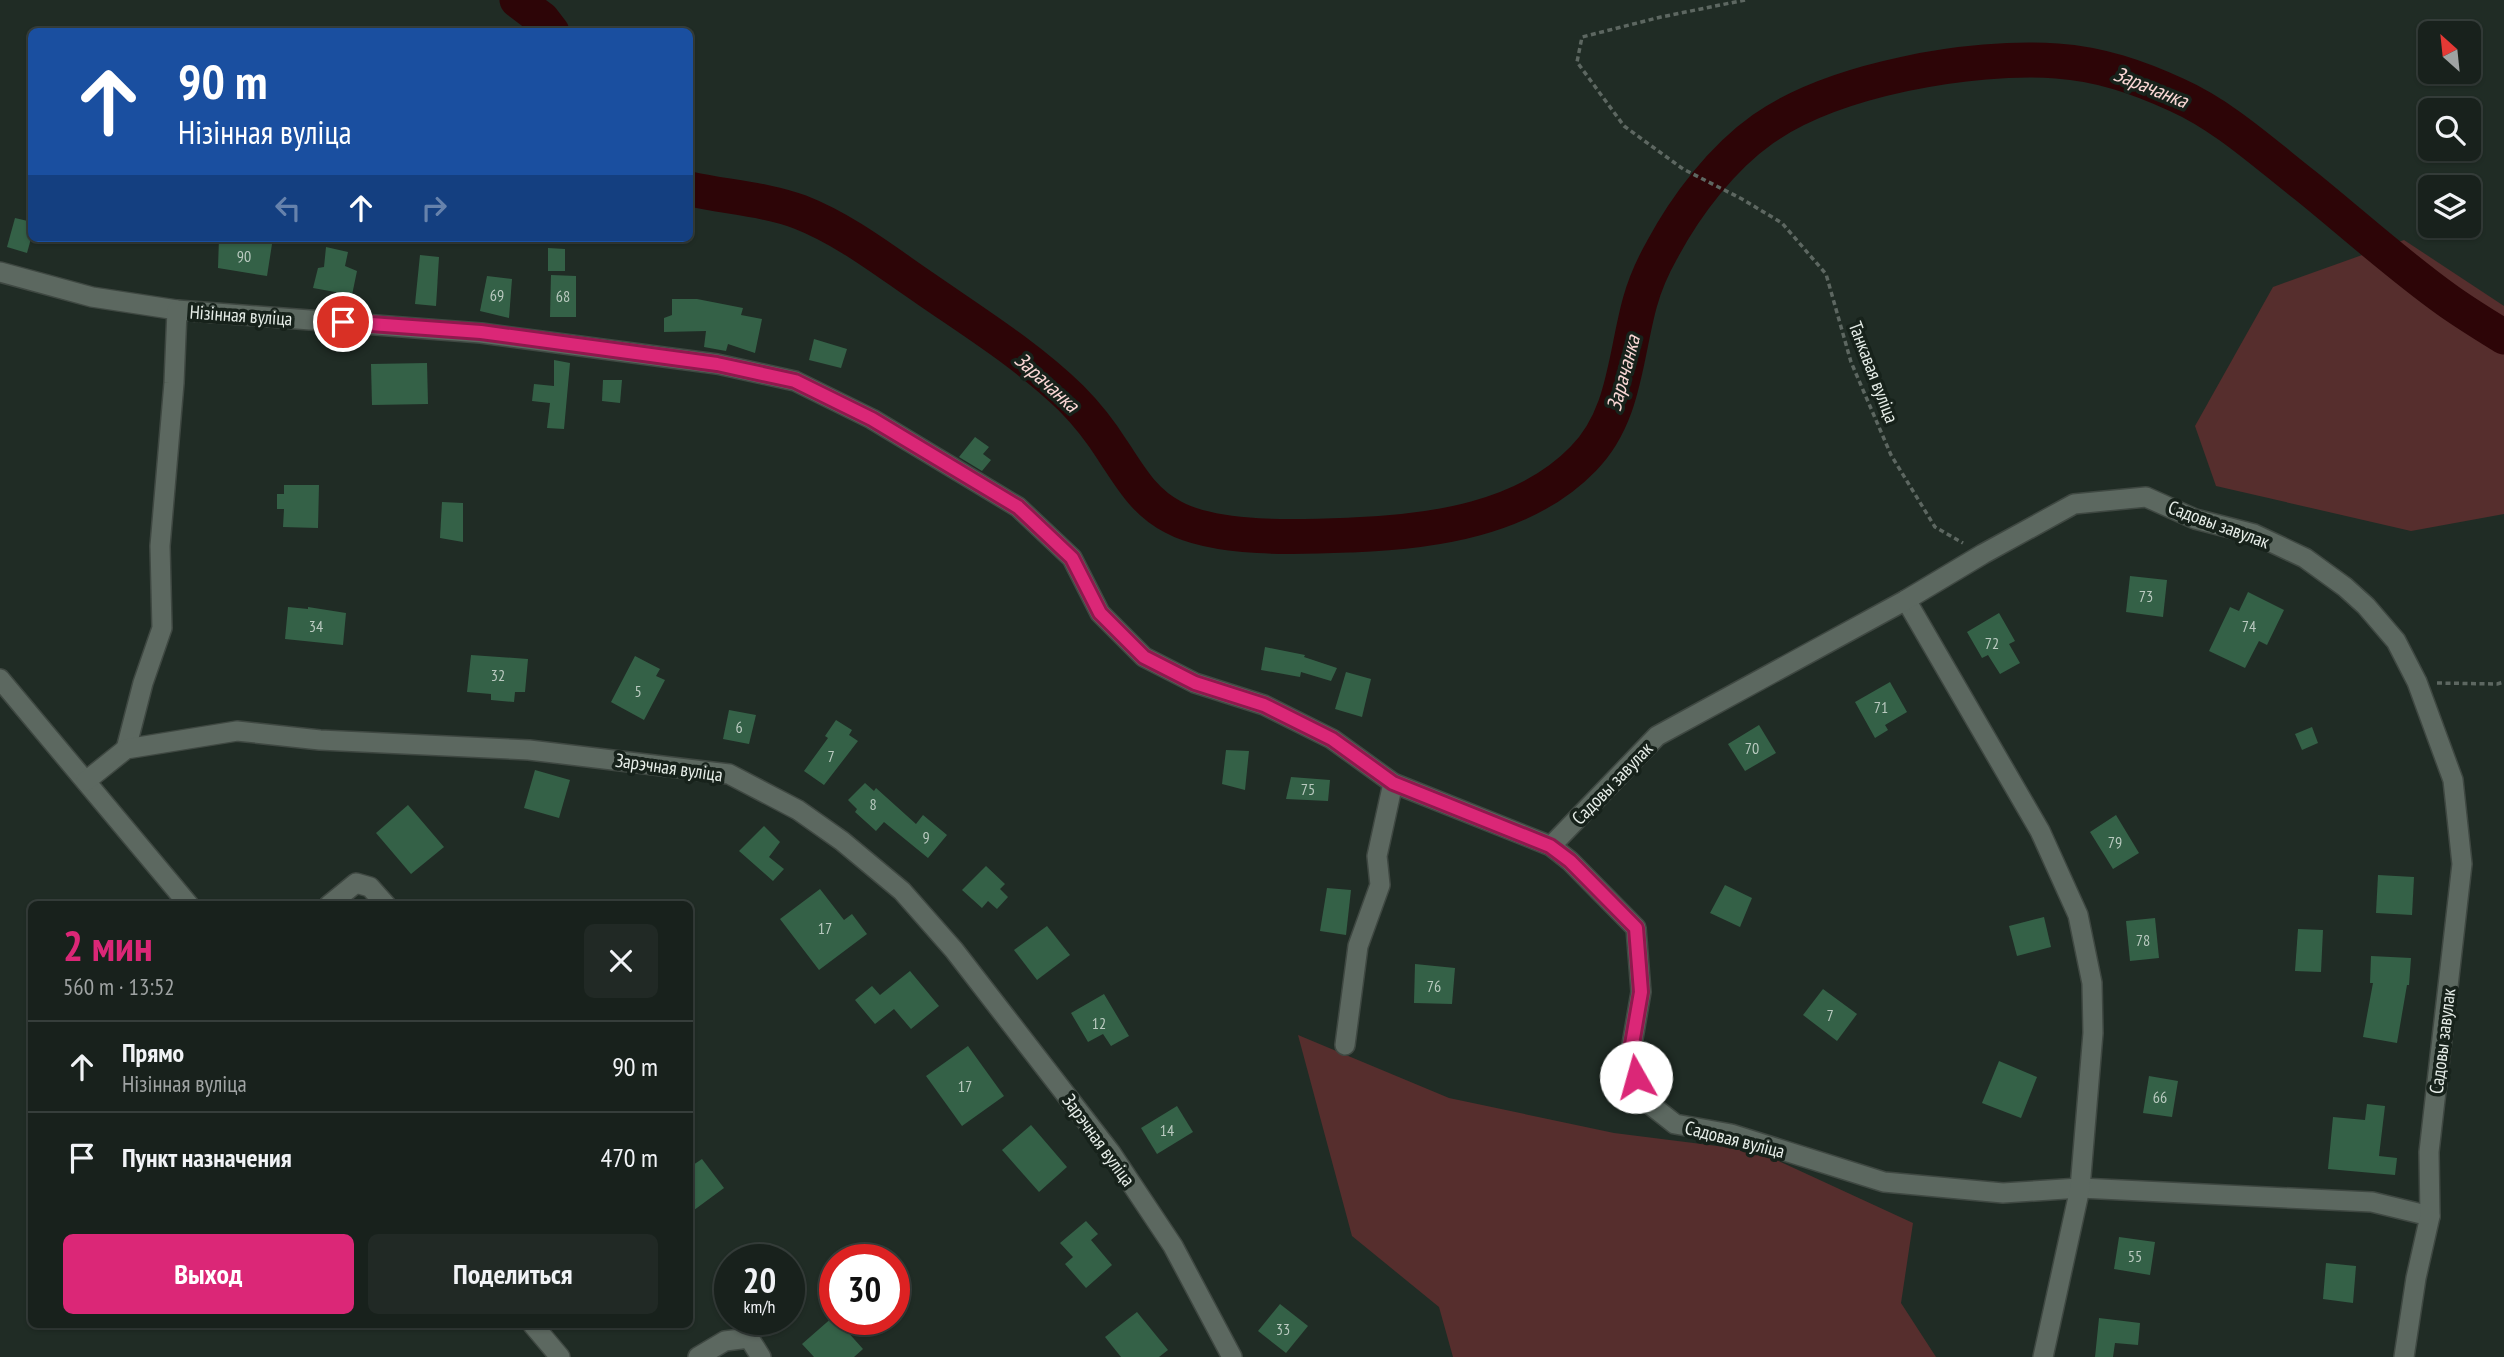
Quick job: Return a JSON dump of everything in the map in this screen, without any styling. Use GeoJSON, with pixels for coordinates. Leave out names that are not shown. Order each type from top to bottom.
{"type":"FeatureCollection","features":[{"type":"Feature","properties":{"kind":"street","name":"Нізінная вуліца"},"geometry":{"type":"LineString","coordinates":[[0,272],[92,297],[177,310],[481,332],[717,364],[795,381],[872,419],[1018,507],[1072,558],[1100,613],[1144,657],[1195,683],[1264,705],[1332,739],[1393,783],[1550,846]]}},
{"type":"Feature","properties":{"kind":"street"},"geometry":{"type":"LineString","coordinates":[[86,781],[126,748],[143,683],[162,628],[160,546],[174,383],[177,310]]}},
{"type":"Feature","properties":{"kind":"street","name":"Садовы завулак"},"geometry":{"type":"LineString","coordinates":[[1550,846],[1657,736],[2074,505],[2146,497],[2195,519],[2254,534],[2305,558],[2366,606],[2396,641],[2417,682],[2452,780],[2462,864],[2429,1152],[2430,1216],[2416,1278],[2404,1357]]}},
{"type":"Feature","properties":{"kind":"street"},"geometry":{"type":"LineString","coordinates":[[1906,600],[2040,831],[2078,915],[2092,983],[2094,1033],[2080,1188],[2043,1357]]}},
{"type":"Feature","properties":{"kind":"street"},"geometry":{"type":"LineString","coordinates":[[0,679],[186,901]]}},
{"type":"Feature","properties":{"kind":"street","name":"Зарэчная вуліца"},"geometry":{"type":"LineString","coordinates":[[126,748],[237,731],[320,740],[529,750],[729,774],[798,810],[842,841],[902,891],[999,1005],[1118,1163],[1173,1246],[1233,1357]]}},
{"type":"Feature","properties":{"kind":"street"},"geometry":{"type":"LineString","coordinates":[[1345,1045],[1358,946],[1380,885],[1377,856],[1393,783]]}},
{"type":"Feature","properties":{"kind":"street","name":"Садовая вуліца"},"geometry":{"type":"LineString","coordinates":[[1550,846],[1570,861],[1636,928],[1641,992],[1630,1056],[1642,1098],[1675,1124],[1731,1134],[1884,1182],[2003,1193],[2080,1188],[2372,1202],[2430,1216]]}},
{"type":"Feature","properties":{"kind":"street"},"geometry":{"type":"LineString","coordinates":[[334,901],[356,883],[370,887],[382,901]]}},
{"type":"Feature","properties":{"kind":"street"},"geometry":{"type":"LineString","coordinates":[[536,1328],[560,1357]]}},
{"type":"Feature","properties":{"kind":"street"},"geometry":{"type":"LineString","coordinates":[[698,1357],[725,1341],[749,1338],[761,1357]]}},
{"type":"Feature","properties":{"kind":"path","name":"Танкавая вуліца"},"geometry":{"type":"LineString","coordinates":[[1745,0],[1582,37],[1577,62],[1624,126],[1683,169],[1782,223],[1826,274],[1851,362],[1891,455],[1935,527],[1983,554]]}},
{"type":"Feature","properties":{"kind":"path"},"geometry":{"type":"LineString","coordinates":[[2417,682],[2504,682]]}},
{"type":"Feature","properties":{"kind":"shaded area"},"geometry":{"type":"Polygon","coordinates":[[[2404,240],[2504,306],[2504,514],[2411,531],[2216,486],[2195,426],[2273,287],[2404,240]]]}},
{"type":"Feature","properties":{"kind":"shaded area"},"geometry":{"type":"Polygon","coordinates":[[[1298,1035],[1449,1098],[1614,1133],[1757,1151],[1913,1223],[1901,1303],[1936,1357],[1453,1357],[1439,1307],[1352,1236],[1298,1035]]]}},
{"type":"Feature","properties":{"kind":"building"},"geometry":{"type":"Polygon","coordinates":[[[15,218],[28,221],[30,242],[27,253],[7,247],[15,218]]]}},
{"type":"Feature","properties":{"kind":"building"},"geometry":{"type":"Polygon","coordinates":[[[219,242],[272,244],[267,276],[218,268],[219,242]]]}},
{"type":"Feature","properties":{"kind":"building"},"geometry":{"type":"Polygon","coordinates":[[[326,247],[348,252],[345,266],[357,271],[352,295],[313,288],[318,268],[324,267],[326,247]]]}},
{"type":"Feature","properties":{"kind":"building"},"geometry":{"type":"Polygon","coordinates":[[[548,248],[565,249],[565,271],[548,271],[548,248]]]}},
{"type":"Feature","properties":{"kind":"building"},"geometry":{"type":"Polygon","coordinates":[[[420,255],[439,257],[436,306],[415,304],[420,255]]]}},
{"type":"Feature","properties":{"kind":"building"},"geometry":{"type":"Polygon","coordinates":[[[551,275],[576,276],[576,317],[550,317],[551,275]]]}},
{"type":"Feature","properties":{"kind":"building"},"geometry":{"type":"Polygon","coordinates":[[[487,276],[512,279],[509,318],[480,311],[487,276]]]}},
{"type":"Feature","properties":{"kind":"building"},"geometry":{"type":"Polygon","coordinates":[[[672,299],[697,299],[743,308],[741,315],[762,319],[755,353],[728,344],[726,351],[704,347],[706,331],[664,332],[664,318],[672,315],[672,299]]]}},
{"type":"Feature","properties":{"kind":"building"},"geometry":{"type":"Polygon","coordinates":[[[814,339],[847,349],[841,368],[809,360],[814,339]]]}},
{"type":"Feature","properties":{"kind":"building"},"geometry":{"type":"Polygon","coordinates":[[[554,360],[570,363],[564,429],[547,428],[550,403],[532,401],[534,384],[554,386],[554,360]]]}},
{"type":"Feature","properties":{"kind":"building"},"geometry":{"type":"Polygon","coordinates":[[[427,363],[428,404],[372,405],[371,364],[427,363]]]}},
{"type":"Feature","properties":{"kind":"building"},"geometry":{"type":"Polygon","coordinates":[[[603,380],[622,380],[620,403],[602,401],[603,380]]]}},
{"type":"Feature","properties":{"kind":"building"},"geometry":{"type":"Polygon","coordinates":[[[975,437],[989,447],[983,454],[991,460],[982,471],[959,457],[975,437]]]}},
{"type":"Feature","properties":{"kind":"building"},"geometry":{"type":"Polygon","coordinates":[[[284,485],[319,485],[318,528],[283,527],[284,509],[277,509],[277,494],[284,494],[284,485]]]}},
{"type":"Feature","properties":{"kind":"building"},"geometry":{"type":"Polygon","coordinates":[[[442,502],[463,503],[463,542],[440,538],[442,502]]]}},
{"type":"Feature","properties":{"kind":"building"},"geometry":{"type":"Polygon","coordinates":[[[2130,576],[2167,580],[2163,617],[2126,612],[2130,576]]]}},
{"type":"Feature","properties":{"kind":"building"},"geometry":{"type":"Polygon","coordinates":[[[2248,592],[2284,610],[2267,645],[2259,641],[2245,668],[2209,651],[2230,607],[2239,611],[2248,592]]]}},
{"type":"Feature","properties":{"kind":"building"},"geometry":{"type":"Polygon","coordinates":[[[288,607],[346,613],[343,645],[285,639],[288,607]]]}},
{"type":"Feature","properties":{"kind":"building"},"geometry":{"type":"Polygon","coordinates":[[[1999,613],[2015,641],[2009,644],[2020,663],[2000,674],[1988,655],[1982,658],[1967,632],[1999,613]]]}},
{"type":"Feature","properties":{"kind":"building"},"geometry":{"type":"Polygon","coordinates":[[[1265,647],[1305,655],[1304,657],[1337,668],[1331,681],[1301,672],[1300,677],[1261,670],[1265,647]]]}},
{"type":"Feature","properties":{"kind":"building"},"geometry":{"type":"Polygon","coordinates":[[[471,655],[528,659],[525,692],[515,692],[514,702],[491,700],[491,694],[467,692],[471,655]]]}},
{"type":"Feature","properties":{"kind":"building"},"geometry":{"type":"Polygon","coordinates":[[[635,656],[660,669],[656,676],[665,680],[644,720],[611,702],[635,656]]]}},
{"type":"Feature","properties":{"kind":"building"},"geometry":{"type":"Polygon","coordinates":[[[1346,672],[1371,679],[1362,717],[1335,709],[1346,672]]]}},
{"type":"Feature","properties":{"kind":"building"},"geometry":{"type":"Polygon","coordinates":[[[1890,682],[1907,712],[1885,725],[1888,730],[1875,738],[1855,702],[1890,682]]]}},
{"type":"Feature","properties":{"kind":"building"},"geometry":{"type":"Polygon","coordinates":[[[729,710],[756,715],[749,744],[723,739],[729,710]]]}},
{"type":"Feature","properties":{"kind":"building"},"geometry":{"type":"Polygon","coordinates":[[[836,720],[852,730],[849,735],[858,741],[824,785],[804,771],[828,738],[825,736],[836,720]]]}},
{"type":"Feature","properties":{"kind":"building"},"geometry":{"type":"Polygon","coordinates":[[[1759,725],[1776,753],[1745,771],[1728,744],[1759,725]]]}},
{"type":"Feature","properties":{"kind":"building"},"geometry":{"type":"Polygon","coordinates":[[[2312,727],[2318,743],[2302,750],[2295,734],[2312,727]]]}},
{"type":"Feature","properties":{"kind":"building"},"geometry":{"type":"Polygon","coordinates":[[[1226,750],[1249,751],[1245,790],[1222,784],[1226,750]]]}},
{"type":"Feature","properties":{"kind":"building"},"geometry":{"type":"Polygon","coordinates":[[[535,770],[570,780],[559,818],[524,808],[535,770]]]}},
{"type":"Feature","properties":{"kind":"building"},"geometry":{"type":"Polygon","coordinates":[[[1291,777],[1330,780],[1328,801],[1286,799],[1291,777]]]}},
{"type":"Feature","properties":{"kind":"building"},"geometry":{"type":"Polygon","coordinates":[[[865,783],[874,791],[876,788],[916,824],[923,815],[947,835],[928,858],[884,822],[876,831],[855,812],[857,809],[848,800],[865,783]]]}},
{"type":"Feature","properties":{"kind":"building"},"geometry":{"type":"Polygon","coordinates":[[[408,805],[444,847],[411,874],[376,833],[408,805]]]}},
{"type":"Feature","properties":{"kind":"building"},"geometry":{"type":"Polygon","coordinates":[[[2116,815],[2139,853],[2113,869],[2090,832],[2116,815]]]}},
{"type":"Feature","properties":{"kind":"building"},"geometry":{"type":"Polygon","coordinates":[[[764,826],[780,842],[769,857],[784,869],[773,881],[739,851],[764,826]]]}},
{"type":"Feature","properties":{"kind":"building"},"geometry":{"type":"Polygon","coordinates":[[[986,866],[1005,884],[1000,889],[1008,897],[997,909],[988,901],[982,908],[962,890],[986,866]]]}},
{"type":"Feature","properties":{"kind":"building"},"geometry":{"type":"Polygon","coordinates":[[[2378,875],[2414,877],[2412,915],[2376,913],[2378,875]]]}},
{"type":"Feature","properties":{"kind":"building"},"geometry":{"type":"Polygon","coordinates":[[[1725,885],[1752,898],[1740,927],[1710,913],[1725,885]]]}},
{"type":"Feature","properties":{"kind":"building"},"geometry":{"type":"Polygon","coordinates":[[[1327,888],[1351,890],[1346,935],[1320,931],[1327,888]]]}},
{"type":"Feature","properties":{"kind":"building"},"geometry":{"type":"Polygon","coordinates":[[[820,889],[844,920],[852,914],[867,934],[819,970],[780,919],[820,889]]]}},
{"type":"Feature","properties":{"kind":"building"},"geometry":{"type":"Polygon","coordinates":[[[2044,917],[2051,947],[2017,956],[2009,926],[2044,917]]]}},
{"type":"Feature","properties":{"kind":"building"},"geometry":{"type":"Polygon","coordinates":[[[2155,918],[2159,958],[2130,961],[2126,921],[2155,918]]]}},
{"type":"Feature","properties":{"kind":"building"},"geometry":{"type":"Polygon","coordinates":[[[1047,926],[1070,955],[1037,980],[1014,950],[1047,926]]]}},
{"type":"Feature","properties":{"kind":"building"},"geometry":{"type":"Polygon","coordinates":[[[2298,929],[2323,930],[2321,972],[2295,971],[2298,929]]]}},
{"type":"Feature","properties":{"kind":"building"},"geometry":{"type":"Polygon","coordinates":[[[2371,956],[2411,958],[2409,985],[2397,1043],[2363,1037],[2373,983],[2370,983],[2371,956]]]}},
{"type":"Feature","properties":{"kind":"building"},"geometry":{"type":"Polygon","coordinates":[[[1415,964],[1455,968],[1452,1004],[1414,1003],[1415,964]]]}},
{"type":"Feature","properties":{"kind":"building"},"geometry":{"type":"Polygon","coordinates":[[[910,971],[939,1006],[911,1029],[894,1009],[875,1024],[855,1000],[872,986],[880,995],[910,971]]]}},
{"type":"Feature","properties":{"kind":"building"},"geometry":{"type":"Polygon","coordinates":[[[1823,989],[1857,1014],[1837,1041],[1803,1015],[1823,989]]]}},
{"type":"Feature","properties":{"kind":"building"},"geometry":{"type":"Polygon","coordinates":[[[1104,994],[1129,1036],[1111,1046],[1103,1034],[1088,1042],[1071,1013],[1104,994]]]}},
{"type":"Feature","properties":{"kind":"building"},"geometry":{"type":"Polygon","coordinates":[[[968,1046],[1004,1096],[962,1126],[926,1076],[968,1046]]]}},
{"type":"Feature","properties":{"kind":"building"},"geometry":{"type":"Polygon","coordinates":[[[1999,1061],[2037,1077],[2021,1118],[1982,1103],[1999,1061]]]}},
{"type":"Feature","properties":{"kind":"building"},"geometry":{"type":"Polygon","coordinates":[[[2149,1076],[2178,1081],[2172,1117],[2143,1113],[2149,1076]]]}},
{"type":"Feature","properties":{"kind":"building"},"geometry":{"type":"Polygon","coordinates":[[[2367,1104],[2385,1106],[2379,1156],[2397,1158],[2395,1175],[2328,1169],[2333,1117],[2365,1120],[2367,1104]]]}},
{"type":"Feature","properties":{"kind":"building"},"geometry":{"type":"Polygon","coordinates":[[[1177,1106],[1193,1132],[1157,1154],[1141,1128],[1177,1106]]]}},
{"type":"Feature","properties":{"kind":"building"},"geometry":{"type":"Polygon","coordinates":[[[1031,1125],[1067,1167],[1039,1192],[1002,1150],[1031,1125]]]}},
{"type":"Feature","properties":{"kind":"building"},"geometry":{"type":"Polygon","coordinates":[[[702,1159],[724,1188],[693,1211],[693,1165],[702,1159]]]}},
{"type":"Feature","properties":{"kind":"building"},"geometry":{"type":"Polygon","coordinates":[[[1086,1221],[1098,1234],[1091,1240],[1112,1265],[1086,1288],[1065,1264],[1073,1257],[1060,1243],[1086,1221]]]}},
{"type":"Feature","properties":{"kind":"building"},"geometry":{"type":"Polygon","coordinates":[[[2119,1237],[2155,1242],[2150,1275],[2114,1269],[2119,1237]]]}},
{"type":"Feature","properties":{"kind":"building"},"geometry":{"type":"Polygon","coordinates":[[[2326,1263],[2356,1266],[2353,1303],[2323,1299],[2326,1263]]]}},
{"type":"Feature","properties":{"kind":"building"},"geometry":{"type":"Polygon","coordinates":[[[1280,1304],[1308,1326],[1286,1353],[1258,1331],[1280,1304]]]}},
{"type":"Feature","properties":{"kind":"building"},"geometry":{"type":"Polygon","coordinates":[[[1137,1312],[1168,1350],[1159,1357],[1121,1357],[1105,1337],[1137,1312]]]}},
{"type":"Feature","properties":{"kind":"building"},"geometry":{"type":"Polygon","coordinates":[[[2099,1318],[2140,1323],[2138,1345],[2115,1343],[2113,1357],[2095,1357],[2099,1318]]]}},
{"type":"Feature","properties":{"kind":"building"},"geometry":{"type":"Polygon","coordinates":[[[819,1329],[819,1335],[850,1335],[863,1349],[854,1357],[814,1357],[802,1344],[819,1329]]]}},
{"type":"Feature","properties":{"kind":"waterway","name":"Зарачанка"},"geometry":{"type":"LineString","coordinates":[[517,0],[542,19],[549,28]]}},
{"type":"Feature","properties":{"kind":"waterway","name":"Зарачанка"},"geometry":{"type":"LineString","coordinates":[[693,190],[787,208],[817,219],[850,237],[1001,340],[1037,368],[1088,417],[1132,480],[1146,497],[1163,511],[1191,525],[1260,536],[1352,535],[1445,525],[1506,509],[1534,496],[1560,479],[1583,459],[1608,424],[1622,385],[1640,302],[1650,275],[1682,216],[1719,168],[1763,129],[1792,111],[1865,84],[1945,67],[1985,62],[2057,61],[2118,72],[2177,95],[2244,136],[2429,287],[2504,337]]}},
{"type":"Feature","properties":{"kind":"route"},"geometry":{"type":"LineString","coordinates":[[343,322],[481,332],[717,364],[795,381],[872,419],[1018,507],[1072,558],[1100,613],[1144,657],[1195,683],[1264,705],[1332,739],[1393,783],[1550,846],[1570,861],[1636,928],[1641,992],[1630,1056],[1636,1077]]}}]}
